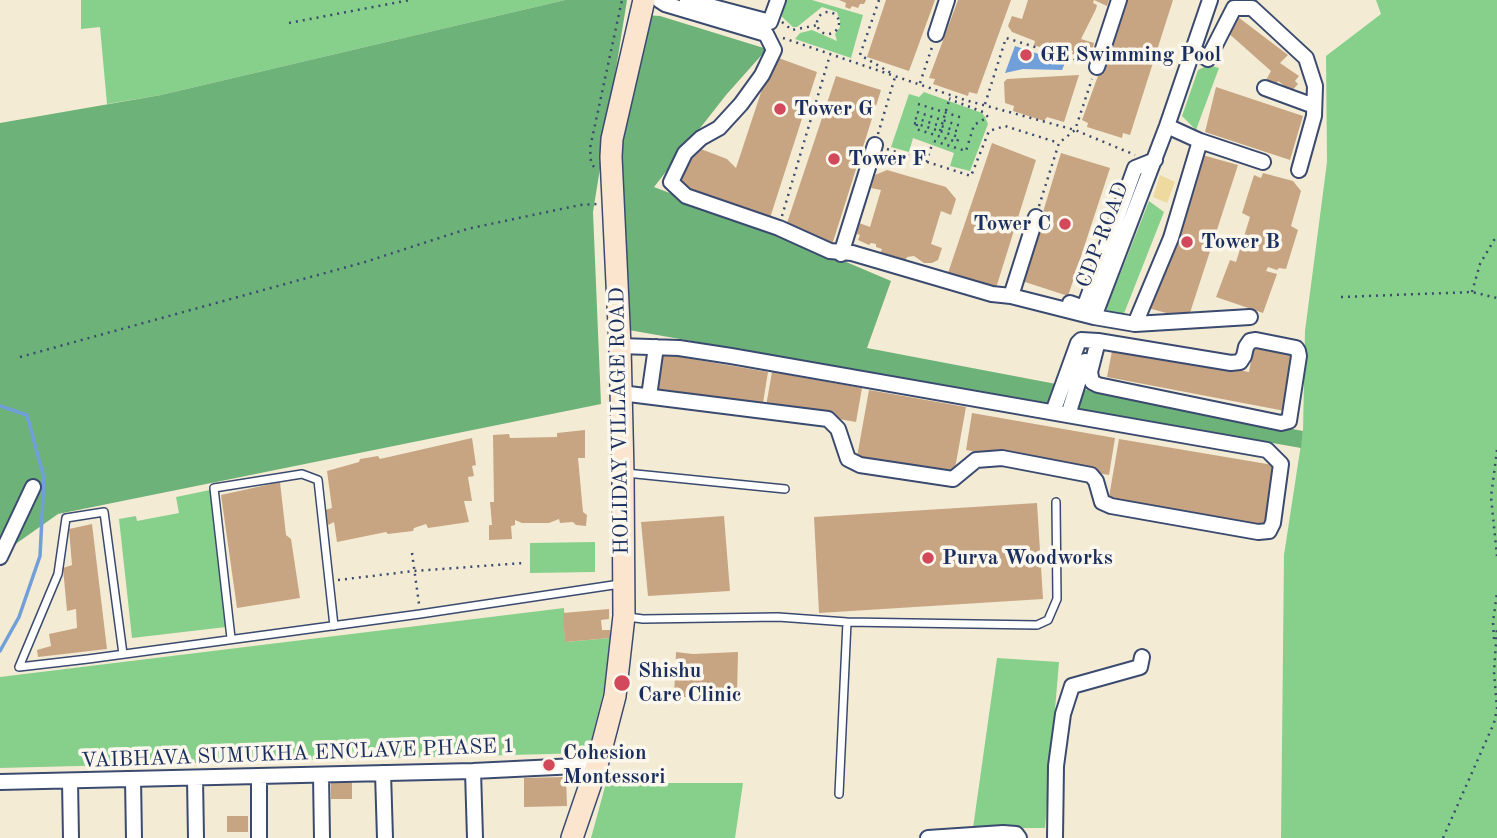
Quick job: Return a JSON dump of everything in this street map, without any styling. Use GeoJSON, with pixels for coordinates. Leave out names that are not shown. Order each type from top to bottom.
{"type":"FeatureCollection","features":[{"type":"Feature","properties":{"kind":"street","name":"HOLIDAY VILLAGE ROAD"},"geometry":{"type":"LineString","coordinates":[[572,838],[597,765],[615,696],[624,616],[624,473],[611,177],[612,139],[644,0]]}},
{"type":"Feature","properties":{"kind":"street","name":"CDP ROAD"},"geometry":{"type":"LineString","coordinates":[[659,0],[766,34],[774,50],[762,75],[741,104],[719,128],[690,147],[678,165],[671,182],[685,196],[779,229],[830,251],[852,253],[992,294],[1011,296],[1094,317],[1167,126],[1210,0]]}},
{"type":"Feature","properties":{"kind":"street"},"geometry":{"type":"LineString","coordinates":[[687,0],[770,22],[778,0]]}},
{"type":"Feature","properties":{"kind":"street"},"geometry":{"type":"LineString","coordinates":[[936,34],[947,0]]}},
{"type":"Feature","properties":{"kind":"street"},"geometry":{"type":"LineString","coordinates":[[1097,67],[1119,0]]}},
{"type":"Feature","properties":{"kind":"street"},"geometry":{"type":"LineString","coordinates":[[1193,50],[1208,59],[1234,8],[1252,8],[1307,58],[1315,86],[1314,116],[1299,170]]}},
{"type":"Feature","properties":{"kind":"street"},"geometry":{"type":"LineString","coordinates":[[1265,88],[1314,106]]}},
{"type":"Feature","properties":{"kind":"street"},"geometry":{"type":"LineString","coordinates":[[1167,126],[1200,141],[1263,162]]}},
{"type":"Feature","properties":{"kind":"street"},"geometry":{"type":"LineString","coordinates":[[1135,324],[1171,238],[1200,141]]}},
{"type":"Feature","properties":{"kind":"street"},"geometry":{"type":"LineString","coordinates":[[841,254],[875,145]]}},
{"type":"Feature","properties":{"kind":"street"},"geometry":{"type":"LineString","coordinates":[[1011,296],[1029,292],[1084,308],[1135,168],[1154,160]]}},
{"type":"Feature","properties":{"kind":"street"},"geometry":{"type":"LineString","coordinates":[[1011,296],[1036,217]]}},
{"type":"Feature","properties":{"kind":"street"},"geometry":{"type":"LineString","coordinates":[[1094,317],[1135,324],[1250,317]]}},
{"type":"Feature","properties":{"kind":"street"},"geometry":{"type":"LineString","coordinates":[[1061,413],[1078,343],[1086,339],[1094,340],[1231,362],[1240,362],[1250,341],[1256,340],[1296,348],[1299,356],[1289,421],[1281,423],[1091,382],[1094,340]]}},
{"type":"Feature","properties":{"kind":"street"},"geometry":{"type":"LineString","coordinates":[[620,345],[731,356],[1267,450],[1281,464],[1273,523],[1269,531],[1258,532],[1111,506],[1102,502],[1096,481],[1091,475],[1002,458],[976,460],[953,478],[860,465],[848,459],[838,429],[828,419],[621,393]]}},
{"type":"Feature","properties":{"kind":"street"},"geometry":{"type":"LineString","coordinates":[[649,396],[656,347]]}},
{"type":"Feature","properties":{"kind":"street"},"geometry":{"type":"LineString","coordinates":[[0,557],[33,487]]}},
{"type":"Feature","properties":{"kind":"street"},"geometry":{"type":"LineString","coordinates":[[1055,838],[1056,766],[1063,714],[1072,686],[1140,667],[1142,657]]}},
{"type":"Feature","properties":{"kind":"street","name":"VAIBHAVA SUMUKHA ENCLAVE PHASE 1"},"geometry":{"type":"LineString","coordinates":[[0,782],[383,774],[597,765]]}},
{"type":"Feature","properties":{"kind":"street"},"geometry":{"type":"LineString","coordinates":[[473,771],[475,838]]}},
{"type":"Feature","properties":{"kind":"street"},"geometry":{"type":"LineString","coordinates":[[383,774],[384,838]]}},
{"type":"Feature","properties":{"kind":"street"},"geometry":{"type":"LineString","coordinates":[[321,775],[322,838]]}},
{"type":"Feature","properties":{"kind":"street"},"geometry":{"type":"LineString","coordinates":[[259,776],[259,838]]}},
{"type":"Feature","properties":{"kind":"street"},"geometry":{"type":"LineString","coordinates":[[195,778],[196,838]]}},
{"type":"Feature","properties":{"kind":"street"},"geometry":{"type":"LineString","coordinates":[[132,779],[134,838]]}},
{"type":"Feature","properties":{"kind":"street"},"geometry":{"type":"LineString","coordinates":[[70,781],[71,838]]}},
{"type":"Feature","properties":{"kind":"street"},"geometry":{"type":"LineString","coordinates":[[929,838],[1003,833],[1016,834],[1019,838]]}},
{"type":"Feature","properties":{"kind":"lane"},"geometry":{"type":"LineString","coordinates":[[624,473],[785,489]]}},
{"type":"Feature","properties":{"kind":"lane"},"geometry":{"type":"LineString","coordinates":[[231,638],[214,488],[302,474],[318,480],[334,626]]}},
{"type":"Feature","properties":{"kind":"lane"},"geometry":{"type":"LineString","coordinates":[[624,616],[643,619],[778,617],[846,622],[1037,625],[1048,620],[1057,599],[1056,502]]}},
{"type":"Feature","properties":{"kind":"lane"},"geometry":{"type":"LineString","coordinates":[[123,654],[104,512],[66,518],[58,574],[19,667],[123,654],[231,638],[334,626],[624,584]]}},
{"type":"Feature","properties":{"kind":"lane"},"geometry":{"type":"LineString","coordinates":[[839,794],[846,622]]}},
{"type":"Feature","properties":{"kind":"path"},"geometry":{"type":"LineString","coordinates":[[289,23],[410,0]]}},
{"type":"Feature","properties":{"kind":"path"},"geometry":{"type":"LineString","coordinates":[[611,177],[598,172],[593,166],[590,148],[622,0]]}},
{"type":"Feature","properties":{"kind":"path"},"geometry":{"type":"LineString","coordinates":[[879,0],[860,55],[895,76]]}},
{"type":"Feature","properties":{"kind":"path"},"geometry":{"type":"LineString","coordinates":[[828,12],[837,16],[839,23],[837,29],[828,34],[821,31],[818,24],[819,18],[828,12]]}},
{"type":"Feature","properties":{"kind":"path"},"geometry":{"type":"LineString","coordinates":[[777,27],[781,21],[792,30]]}},
{"type":"Feature","properties":{"kind":"path"},"geometry":{"type":"LineString","coordinates":[[792,30],[818,24]]}},
{"type":"Feature","properties":{"kind":"path"},"geometry":{"type":"LineString","coordinates":[[792,30],[792,41]]}},
{"type":"Feature","properties":{"kind":"path"},"geometry":{"type":"LineString","coordinates":[[920,83],[936,34]]}},
{"type":"Feature","properties":{"kind":"path"},"geometry":{"type":"LineString","coordinates":[[782,37],[920,83],[983,112],[988,117],[974,125],[966,151],[934,141]]}},
{"type":"Feature","properties":{"kind":"path"},"geometry":{"type":"LineString","coordinates":[[985,104],[1006,38],[1097,67],[1075,130],[1059,142],[1036,217]]}},
{"type":"Feature","properties":{"kind":"path"},"geometry":{"type":"LineString","coordinates":[[779,229],[830,55]]}},
{"type":"Feature","properties":{"kind":"path"},"geometry":{"type":"LineString","coordinates":[[895,76],[875,145],[971,176],[989,131],[1005,126],[1059,142]]}},
{"type":"Feature","properties":{"kind":"path"},"geometry":{"type":"LineString","coordinates":[[950,97],[985,104],[1075,130],[1135,155]]}},
{"type":"Feature","properties":{"kind":"path"},"geometry":{"type":"LineString","coordinates":[[940,131],[950,97]]}},
{"type":"Feature","properties":{"kind":"path"},"geometry":{"type":"LineString","coordinates":[[918,104],[963,118]]}},
{"type":"Feature","properties":{"kind":"path"},"geometry":{"type":"LineString","coordinates":[[917,112],[961,126]]}},
{"type":"Feature","properties":{"kind":"path"},"geometry":{"type":"LineString","coordinates":[[915,118],[960,132]]}},
{"type":"Feature","properties":{"kind":"path"},"geometry":{"type":"LineString","coordinates":[[916,124],[940,131],[959,137],[957,142],[916,129],[916,124]]}},
{"type":"Feature","properties":{"kind":"path"},"geometry":{"type":"LineString","coordinates":[[926,162],[936,135]]}},
{"type":"Feature","properties":{"kind":"path"},"geometry":{"type":"LineString","coordinates":[[20,357],[365,262],[467,229],[580,205],[594,203],[614,207]]}},
{"type":"Feature","properties":{"kind":"path"},"geometry":{"type":"LineString","coordinates":[[1472,292],[1480,264],[1497,234]]}},
{"type":"Feature","properties":{"kind":"path"},"geometry":{"type":"LineString","coordinates":[[1341,297],[1472,292],[1497,298]]}},
{"type":"Feature","properties":{"kind":"path"},"geometry":{"type":"LineString","coordinates":[[1497,450],[1491,497],[1497,556]]}},
{"type":"Feature","properties":{"kind":"path"},"geometry":{"type":"LineString","coordinates":[[412,553],[420,614]]}},
{"type":"Feature","properties":{"kind":"path"},"geometry":{"type":"LineString","coordinates":[[329,581],[414,571],[523,564]]}},
{"type":"Feature","properties":{"kind":"path"},"geometry":{"type":"LineString","coordinates":[[1495,646],[1493,622],[1497,593]]}},
{"type":"Feature","properties":{"kind":"path"},"geometry":{"type":"LineString","coordinates":[[1443,838],[1450,817],[1494,723],[1497,709],[1494,672],[1497,628]]}},
{"type":"Feature","properties":{"kind":"green space"},"geometry":{"type":"Polygon","coordinates":[[[81,0],[565,0],[161,95],[107,104],[100,27],[81,29],[81,0]]]}},
{"type":"Feature","properties":{"kind":"green space"},"geometry":{"type":"Polygon","coordinates":[[[565,0],[627,0],[593,212],[601,404],[58,514],[0,555],[0,123],[161,95],[565,0]]]}},
{"type":"Feature","properties":{"kind":"green space"},"geometry":{"type":"Polygon","coordinates":[[[781,0],[812,0],[863,15],[851,58],[795,39],[800,33],[812,30],[837,41],[835,34],[840,27],[840,21],[837,12],[822,7],[797,27],[793,27],[779,14],[781,0]]]}},
{"type":"Feature","properties":{"kind":"green space"},"geometry":{"type":"Polygon","coordinates":[[[1376,0],[1497,0],[1497,838],[1281,838],[1284,555],[1303,431],[1305,331],[1327,162],[1326,56],[1381,14],[1376,0]]]}},
{"type":"Feature","properties":{"kind":"green space"},"geometry":{"type":"Polygon","coordinates":[[[644,15],[660,16],[767,49],[726,95],[654,187],[811,247],[891,281],[867,348],[1303,431],[1301,448],[623,329],[610,179],[644,15]]]}},
{"type":"Feature","properties":{"kind":"green space"},"geometry":{"type":"Polygon","coordinates":[[[1208,65],[1219,68],[1196,130],[1182,116],[1198,70],[1208,65]]]}},
{"type":"Feature","properties":{"kind":"green space"},"geometry":{"type":"Polygon","coordinates":[[[924,92],[982,113],[985,117],[988,124],[970,171],[950,166],[954,153],[913,138],[909,152],[891,147],[909,94],[919,97],[924,92]]]}},
{"type":"Feature","properties":{"kind":"green space"},"geometry":{"type":"Polygon","coordinates":[[[1149,201],[1164,212],[1123,316],[1106,310],[1149,201]]]}},
{"type":"Feature","properties":{"kind":"green space"},"geometry":{"type":"Polygon","coordinates":[[[210,490],[226,627],[132,638],[119,519],[136,516],[137,521],[179,513],[176,497],[210,490]]]}},
{"type":"Feature","properties":{"kind":"green space"},"geometry":{"type":"Polygon","coordinates":[[[595,542],[595,572],[530,573],[530,543],[595,542]]]}},
{"type":"Feature","properties":{"kind":"green space"},"geometry":{"type":"Polygon","coordinates":[[[564,608],[565,642],[610,638],[604,690],[588,753],[0,768],[0,677],[564,608]]]}},
{"type":"Feature","properties":{"kind":"green space"},"geometry":{"type":"Polygon","coordinates":[[[997,658],[1059,662],[1045,828],[973,828],[997,658]]]}},
{"type":"Feature","properties":{"kind":"green space"},"geometry":{"type":"Polygon","coordinates":[[[606,783],[743,783],[735,838],[591,838],[606,783]]]}},
{"type":"Feature","properties":{"kind":"sand"},"geometry":{"type":"Polygon","coordinates":[[[1160,175],[1175,182],[1167,203],[1153,197],[1160,175]]]}},
{"type":"Feature","properties":{"kind":"water","name":"GE Swimming Pool"},"geometry":{"type":"Polygon","coordinates":[[[1015,46],[1065,63],[1062,70],[1023,69],[1005,73],[1015,46]]]}},
{"type":"Feature","properties":{"kind":"building"},"geometry":{"type":"Polygon","coordinates":[[[839,0],[866,0],[858,8],[852,6],[850,9],[845,7],[846,3],[839,0]]]}},
{"type":"Feature","properties":{"kind":"building"},"geometry":{"type":"Polygon","coordinates":[[[886,0],[935,0],[909,71],[867,57],[886,0]]]}},
{"type":"Feature","properties":{"kind":"building"},"geometry":{"type":"Polygon","coordinates":[[[958,0],[1011,0],[977,94],[969,92],[968,96],[933,84],[935,79],[929,78],[958,0]]]}},
{"type":"Feature","properties":{"kind":"building"},"geometry":{"type":"Polygon","coordinates":[[[1028,0],[1094,0],[1096,9],[1081,39],[1094,43],[1092,52],[1087,51],[1085,56],[1079,56],[1068,49],[1061,49],[1059,54],[1034,45],[1035,41],[1012,32],[1008,26],[1012,16],[1022,19],[1028,0]]]}},
{"type":"Feature","properties":{"kind":"building"},"geometry":{"type":"Polygon","coordinates":[[[1094,0],[1109,0],[1107,6],[1094,0]]]}},
{"type":"Feature","properties":{"kind":"building"},"geometry":{"type":"Polygon","coordinates":[[[1121,0],[1173,0],[1130,135],[1123,133],[1122,138],[1087,127],[1088,123],[1082,120],[1121,0]]]}},
{"type":"Feature","properties":{"kind":"building"},"geometry":{"type":"Polygon","coordinates":[[[1238,17],[1288,55],[1280,63],[1299,76],[1295,81],[1298,84],[1289,94],[1284,89],[1286,87],[1278,81],[1276,85],[1265,82],[1271,71],[1226,31],[1238,17]]]}},
{"type":"Feature","properties":{"kind":"building","name":"Tower G"},"geometry":{"type":"Polygon","coordinates":[[[773,56],[817,72],[769,221],[677,192],[693,146],[727,159],[736,168],[773,56]]]}},
{"type":"Feature","properties":{"kind":"building"},"geometry":{"type":"Polygon","coordinates":[[[1079,75],[1064,122],[1047,117],[1044,121],[1013,111],[1014,106],[1005,103],[1004,82],[1007,79],[1079,75]]]}},
{"type":"Feature","properties":{"kind":"building","name":"Tower F"},"geometry":{"type":"Polygon","coordinates":[[[836,76],[881,90],[832,245],[785,229],[836,76]]]}},
{"type":"Feature","properties":{"kind":"building"},"geometry":{"type":"Polygon","coordinates":[[[1216,87],[1303,116],[1290,160],[1205,132],[1216,87]]]}},
{"type":"Feature","properties":{"kind":"building"},"geometry":{"type":"Polygon","coordinates":[[[992,143],[1036,160],[996,288],[948,273],[992,143]]]}},
{"type":"Feature","properties":{"kind":"building","name":"Tower B"},"geometry":{"type":"Polygon","coordinates":[[[1188,151],[1238,165],[1188,319],[1141,306],[1188,151]]]}},
{"type":"Feature","properties":{"kind":"building","name":"Tower C"},"geometry":{"type":"Polygon","coordinates":[[[1061,153],[1110,168],[1068,296],[1022,281],[1061,153]]]}},
{"type":"Feature","properties":{"kind":"building"},"geometry":{"type":"Polygon","coordinates":[[[887,170],[946,187],[956,199],[951,215],[941,211],[931,244],[942,248],[938,260],[924,263],[914,256],[907,257],[905,261],[896,259],[896,256],[880,253],[882,249],[876,247],[876,244],[869,245],[858,240],[859,223],[870,227],[881,190],[871,188],[875,175],[887,170]]]}},
{"type":"Feature","properties":{"kind":"building"},"geometry":{"type":"Polygon","coordinates":[[[1263,173],[1293,181],[1301,191],[1291,226],[1298,230],[1286,269],[1268,267],[1266,271],[1277,274],[1263,313],[1216,297],[1230,260],[1236,262],[1250,217],[1242,213],[1254,175],[1261,178],[1263,173]]]}},
{"type":"Feature","properties":{"kind":"building"},"geometry":{"type":"Polygon","coordinates":[[[1254,345],[1296,352],[1285,411],[1107,377],[1113,346],[1249,372],[1254,345]]]}},
{"type":"Feature","properties":{"kind":"building"},"geometry":{"type":"Polygon","coordinates":[[[657,353],[768,372],[762,409],[651,390],[657,353]]]}},
{"type":"Feature","properties":{"kind":"building"},"geometry":{"type":"Polygon","coordinates":[[[772,372],[862,388],[856,422],[766,406],[772,372]]]}},
{"type":"Feature","properties":{"kind":"building"},"geometry":{"type":"Polygon","coordinates":[[[869,390],[966,407],[954,474],[857,457],[869,390]]]}},
{"type":"Feature","properties":{"kind":"building"},"geometry":{"type":"Polygon","coordinates":[[[972,413],[1115,438],[1109,475],[966,450],[972,413]]]}},
{"type":"Feature","properties":{"kind":"building"},"geometry":{"type":"Polygon","coordinates":[[[585,430],[585,458],[578,458],[583,512],[587,515],[586,526],[573,522],[560,523],[559,519],[549,523],[522,523],[515,520],[515,525],[511,526],[512,539],[489,540],[489,525],[492,525],[490,502],[494,502],[493,435],[509,434],[510,438],[557,437],[557,433],[585,430]]]}},
{"type":"Feature","properties":{"kind":"building"},"geometry":{"type":"Polygon","coordinates":[[[472,438],[476,465],[472,466],[474,476],[468,477],[472,501],[464,501],[469,522],[428,528],[426,524],[414,528],[413,531],[386,532],[337,542],[334,522],[328,525],[325,510],[332,508],[327,471],[359,462],[360,459],[378,456],[380,459],[472,438]]]}},
{"type":"Feature","properties":{"kind":"building"},"geometry":{"type":"Polygon","coordinates":[[[1119,439],[1279,466],[1268,530],[1108,503],[1119,439]]]}},
{"type":"Feature","properties":{"kind":"building"},"geometry":{"type":"Polygon","coordinates":[[[280,482],[286,535],[291,539],[300,598],[237,608],[221,495],[280,482]]]}},
{"type":"Feature","properties":{"kind":"building","name":"Purva Woodworks"},"geometry":{"type":"Polygon","coordinates":[[[1037,503],[1043,599],[819,613],[814,517],[1037,503]]]}},
{"type":"Feature","properties":{"kind":"building"},"geometry":{"type":"Polygon","coordinates":[[[724,516],[730,591],[648,596],[641,522],[724,516]]]}},
{"type":"Feature","properties":{"kind":"building"},"geometry":{"type":"Polygon","coordinates":[[[92,524],[107,649],[38,657],[37,650],[51,646],[49,634],[77,628],[76,609],[67,611],[63,568],[72,565],[69,529],[92,524]]]}},
{"type":"Feature","properties":{"kind":"building"},"geometry":{"type":"Polygon","coordinates":[[[609,609],[609,619],[601,620],[602,630],[610,630],[610,638],[565,642],[563,613],[609,609]]]}},
{"type":"Feature","properties":{"kind":"building"},"geometry":{"type":"Polygon","coordinates":[[[676,652],[738,652],[737,697],[674,697],[676,652]]]}},
{"type":"Feature","properties":{"kind":"building"},"geometry":{"type":"Polygon","coordinates":[[[566,777],[567,806],[524,807],[524,778],[566,777]]]}},
{"type":"Feature","properties":{"kind":"building"},"geometry":{"type":"Polygon","coordinates":[[[331,782],[352,782],[352,799],[331,799],[331,782]]]}},
{"type":"Feature","properties":{"kind":"building"},"geometry":{"type":"Polygon","coordinates":[[[227,816],[248,816],[248,832],[227,832],[227,816]]]}},
{"type":"Feature","properties":{"kind":"waterway"},"geometry":{"type":"LineString","coordinates":[[0,406],[27,415],[44,478],[40,556],[19,617],[0,651]]}},
{"type":"Feature","properties":{"kind":"place","name":"GE Swimming Pool"},"geometry":{"type":"Point","coordinates":[1026,55]}},
{"type":"Feature","properties":{"kind":"place","name":"Tower G"},"geometry":{"type":"Point","coordinates":[780,109]}},
{"type":"Feature","properties":{"kind":"place","name":"Tower F"},"geometry":{"type":"Point","coordinates":[834,159]}},
{"type":"Feature","properties":{"kind":"place","name":"Tower C"},"geometry":{"type":"Point","coordinates":[1065,224]}},
{"type":"Feature","properties":{"kind":"place","name":"Tower B"},"geometry":{"type":"Point","coordinates":[1187,242]}},
{"type":"Feature","properties":{"kind":"place","name":"Purva Woodworks"},"geometry":{"type":"Point","coordinates":[928,558]}},
{"type":"Feature","properties":{"kind":"place","name":"Shishu Care Clinic"},"geometry":{"type":"Point","coordinates":[622,683]}},
{"type":"Feature","properties":{"kind":"place","name":"Cohesion Montessori"},"geometry":{"type":"Point","coordinates":[549,765]}}]}
